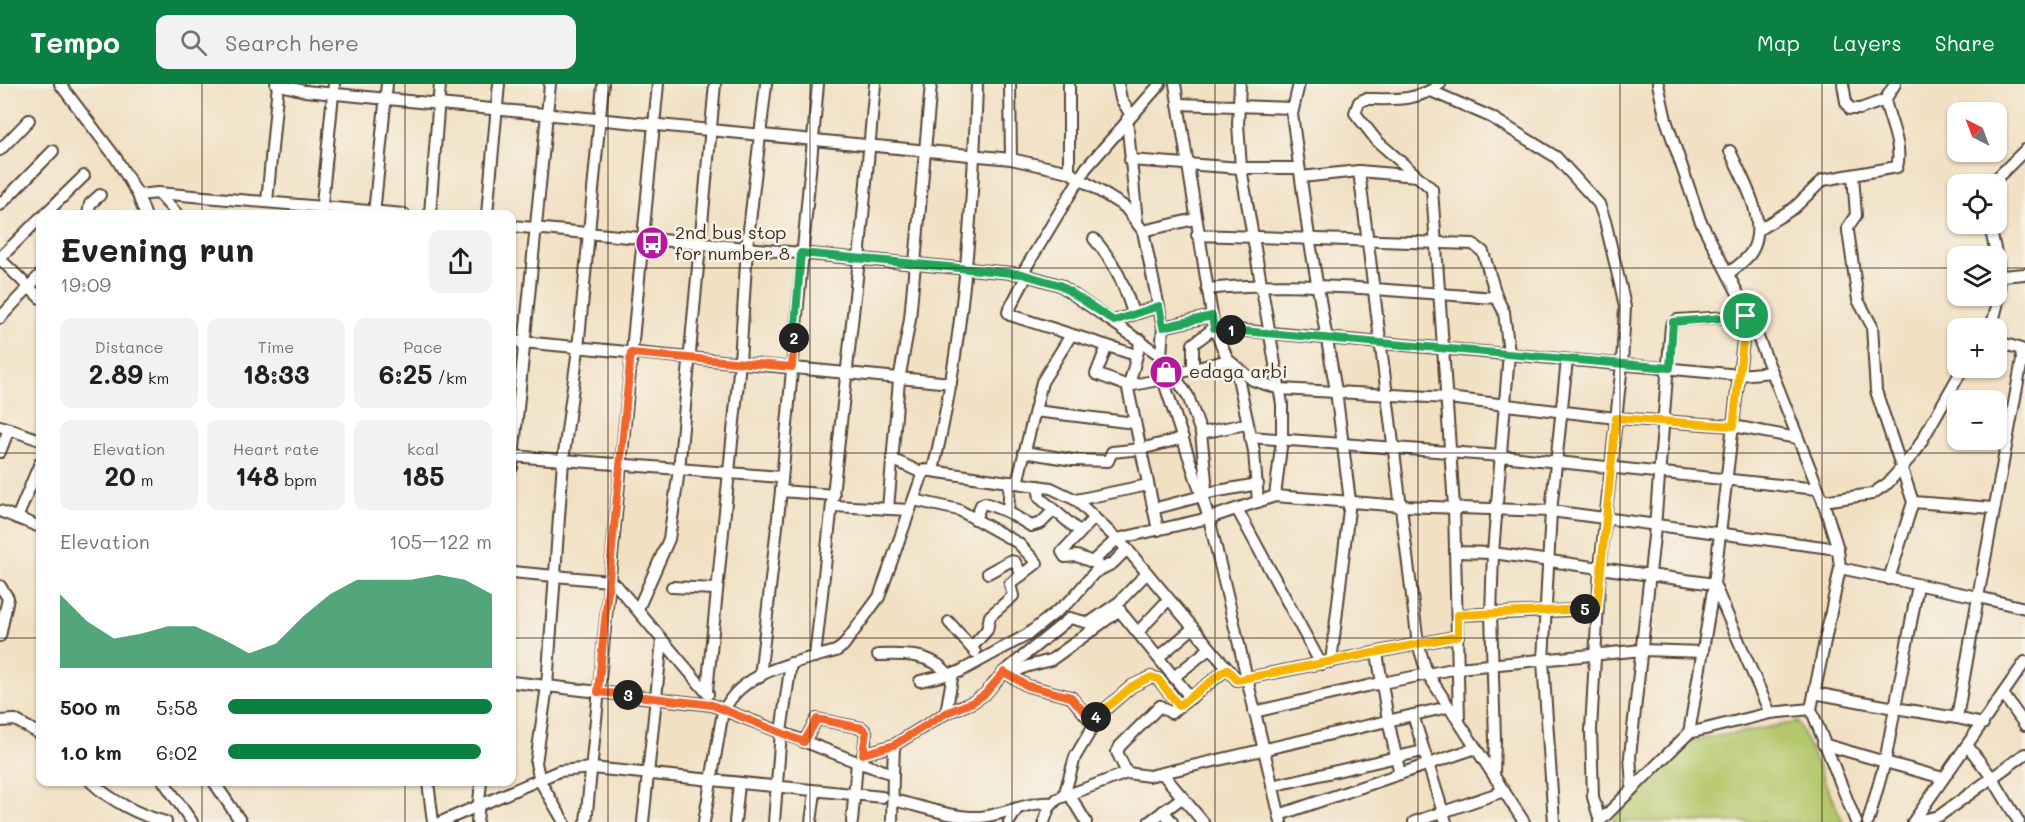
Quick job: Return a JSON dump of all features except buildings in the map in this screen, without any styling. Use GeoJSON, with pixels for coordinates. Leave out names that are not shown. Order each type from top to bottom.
{"type":"FeatureCollection","features":[{"type":"Feature","properties":{"kind":"street"},"geometry":{"type":"LineString","coordinates":[[60,84],[116,158],[138,195],[140,210]]}},
{"type":"Feature","properties":{"kind":"street"},"geometry":{"type":"LineString","coordinates":[[267,202],[277,84],[305,91],[333,88],[385,98],[438,104],[1011,159],[1069,172],[1125,207],[1140,227]]}},
{"type":"Feature","properties":{"kind":"street"},"geometry":{"type":"LineString","coordinates":[[375,210],[387,84]]}},
{"type":"Feature","properties":{"kind":"street"},"geometry":{"type":"LineString","coordinates":[[430,210],[440,84]]}},
{"type":"Feature","properties":{"kind":"street"},"geometry":{"type":"LineString","coordinates":[[487,210],[499,84]]}},
{"type":"Feature","properties":{"kind":"street"},"geometry":{"type":"LineString","coordinates":[[516,418],[550,84]]}},
{"type":"Feature","properties":{"kind":"street"},"geometry":{"type":"LineString","coordinates":[[564,822],[540,781],[536,763],[547,686],[563,461],[578,349],[587,234],[603,84]]}},
{"type":"Feature","properties":{"kind":"street"},"geometry":{"type":"LineString","coordinates":[[585,822],[658,84]]}},
{"type":"Feature","properties":{"kind":"street"},"geometry":{"type":"LineString","coordinates":[[638,609],[669,538],[679,470],[715,84]]}},
{"type":"Feature","properties":{"kind":"street"},"geometry":{"type":"LineString","coordinates":[[707,691],[715,589],[740,362],[747,248],[766,84]]}},
{"type":"Feature","properties":{"kind":"street"},"geometry":{"type":"LineString","coordinates":[[760,677],[781,491],[818,84]]}},
{"type":"Feature","properties":{"kind":"street"},"geometry":{"type":"LineString","coordinates":[[815,657],[834,500],[845,372],[860,260],[875,84]]}},
{"type":"Feature","properties":{"kind":"street"},"geometry":{"type":"LineString","coordinates":[[888,508],[899,380],[910,319],[931,84]]}},
{"type":"Feature","properties":{"kind":"street"},"geometry":{"type":"LineString","coordinates":[[704,822],[724,710],[738,692],[760,677],[791,663],[840,649],[876,604],[912,505],[927,472],[951,383],[965,270],[975,155],[977,84]]}},
{"type":"Feature","properties":{"kind":"street"},"geometry":{"type":"LineString","coordinates":[[1010,84],[1011,159]]}},
{"type":"Feature","properties":{"kind":"street"},"geometry":{"type":"LineString","coordinates":[[1069,84],[1069,172]]}},
{"type":"Feature","properties":{"kind":"street"},"geometry":{"type":"LineString","coordinates":[[1118,84],[1121,99],[1129,117],[1130,160],[1140,227],[1163,327],[1161,356],[1163,379],[1204,497],[1280,818],[1476,748]]}},
{"type":"Feature","properties":{"kind":"street"},"geometry":{"type":"LineString","coordinates":[[1148,84],[1148,97]]}},
{"type":"Feature","properties":{"kind":"street"},"geometry":{"type":"LineString","coordinates":[[1136,355],[1009,314],[1025,275],[1080,178],[1129,117],[1160,84]]}},
{"type":"Feature","properties":{"kind":"street"},"geometry":{"type":"LineString","coordinates":[[1175,84],[1189,166],[1197,235],[1214,328],[1232,365],[1250,437],[1258,483],[1258,502]]}},
{"type":"Feature","properties":{"kind":"street"},"geometry":{"type":"LineString","coordinates":[[1240,84],[1241,168],[1280,389],[1282,439],[1275,496]]}},
{"type":"Feature","properties":{"kind":"street"},"geometry":{"type":"LineString","coordinates":[[1299,84],[1293,108],[1300,172],[1336,391],[1350,501],[1326,663]]}},
{"type":"Feature","properties":{"kind":"street"},"geometry":{"type":"LineString","coordinates":[[1658,84],[1666,120],[1700,220],[1728,274],[1772,372],[1823,501],[1838,549],[1840,568],[1811,709],[1823,744],[1856,822]]}},
{"type":"Feature","properties":{"kind":"street"},"geometry":{"type":"LineString","coordinates":[[1844,84],[1846,102],[1850,109],[1885,100],[1895,84]]}},
{"type":"Feature","properties":{"kind":"street"},"geometry":{"type":"LineString","coordinates":[[322,210],[333,88]]}},
{"type":"Feature","properties":{"kind":"street"},"geometry":{"type":"LineString","coordinates":[[1459,720],[1454,506],[1432,189],[1377,141],[1355,114],[1355,107],[1365,99],[1415,98],[1436,88],[1491,117],[1556,157],[1599,204],[1625,307],[1622,364],[1597,609],[1591,764],[1594,805],[1600,821],[1689,733],[1770,713],[1811,709]]}},
{"type":"Feature","properties":{"kind":"street"},"geometry":{"type":"LineString","coordinates":[[1758,230],[1794,208],[1823,180],[1897,167],[1899,161],[1885,100]]}},
{"type":"Feature","properties":{"kind":"street"},"geometry":{"type":"LineString","coordinates":[[1178,104],[1293,108]]}},
{"type":"Feature","properties":{"kind":"street"},"geometry":{"type":"LineString","coordinates":[[0,150],[29,120]]}},
{"type":"Feature","properties":{"kind":"street"},"geometry":{"type":"LineString","coordinates":[[2001,174],[2025,150]]}},
{"type":"Feature","properties":{"kind":"street"},"geometry":{"type":"LineString","coordinates":[[0,205],[53,151]]}},
{"type":"Feature","properties":{"kind":"street"},"geometry":{"type":"LineString","coordinates":[[1728,274],[1751,253],[1758,230],[1748,191],[1730,151]]}},
{"type":"Feature","properties":{"kind":"street"},"geometry":{"type":"LineString","coordinates":[[1130,160],[1189,166],[1300,172],[1359,171],[1417,176]]}},
{"type":"Feature","properties":{"kind":"street"},"geometry":{"type":"LineString","coordinates":[[1359,171],[1396,448],[1418,644],[1427,673],[1524,822]]}},
{"type":"Feature","properties":{"kind":"street"},"geometry":{"type":"LineString","coordinates":[[1853,175],[1856,215],[1848,226],[1855,277],[1861,308],[1872,326],[1876,391],[1900,469],[1913,502],[1889,579]]}},
{"type":"Feature","properties":{"kind":"street"},"geometry":{"type":"LineString","coordinates":[[49,210],[84,176]]}},
{"type":"Feature","properties":{"kind":"street"},"geometry":{"type":"LineString","coordinates":[[138,195],[158,193],[267,202],[316,210]]}},
{"type":"Feature","properties":{"kind":"street"},"geometry":{"type":"LineString","coordinates":[[158,193],[173,210]]}},
{"type":"Feature","properties":{"kind":"street"},"geometry":{"type":"LineString","coordinates":[[89,210],[90,204],[100,195]]}},
{"type":"Feature","properties":{"kind":"street"},"geometry":{"type":"LineString","coordinates":[[1140,227],[1195,219]]}},
{"type":"Feature","properties":{"kind":"street"},"geometry":{"type":"LineString","coordinates":[[36,223],[0,258],[36,294]]}},
{"type":"Feature","properties":{"kind":"street"},"geometry":{"type":"LineString","coordinates":[[516,227],[1025,275],[1060,285],[1141,340],[1161,356],[1175,374],[1188,396],[1201,433],[1204,497]]}},
{"type":"Feature","properties":{"kind":"street"},"geometry":{"type":"LineString","coordinates":[[1197,235],[1369,239],[1479,246],[1506,319],[1509,353],[1493,553],[1491,614],[1494,775]]}},
{"type":"Feature","properties":{"kind":"street"},"geometry":{"type":"LineString","coordinates":[[1094,239],[1113,260],[1133,313]]}},
{"type":"Feature","properties":{"kind":"street"},"geometry":{"type":"LineString","coordinates":[[2007,276],[2025,274]]}},
{"type":"Feature","properties":{"kind":"street"},"geometry":{"type":"LineString","coordinates":[[0,318],[36,279]]}},
{"type":"Feature","properties":{"kind":"street"},"geometry":{"type":"LineString","coordinates":[[1208,289],[1260,283],[1497,298]]}},
{"type":"Feature","properties":{"kind":"street"},"geometry":{"type":"LineString","coordinates":[[1114,321],[1159,306]]}},
{"type":"Feature","properties":{"kind":"street"},"geometry":{"type":"LineString","coordinates":[[1632,787],[1630,756],[1655,526],[1673,322],[1747,315]]}},
{"type":"Feature","properties":{"kind":"street"},"geometry":{"type":"LineString","coordinates":[[1689,733],[1713,584],[1747,315]]}},
{"type":"Feature","properties":{"kind":"street"},"geometry":{"type":"LineString","coordinates":[[1163,327],[1212,316]]}},
{"type":"Feature","properties":{"kind":"street"},"geometry":{"type":"LineString","coordinates":[[1193,369],[1193,344],[1214,328],[1740,375],[1772,372]]}},
{"type":"Feature","properties":{"kind":"street"},"geometry":{"type":"LineString","coordinates":[[1008,512],[1042,382],[1071,335]]}},
{"type":"Feature","properties":{"kind":"street"},"geometry":{"type":"LineString","coordinates":[[1141,340],[1128,386],[1158,530]]}},
{"type":"Feature","properties":{"kind":"street"},"geometry":{"type":"LineString","coordinates":[[516,341],[578,349],[688,356],[845,372],[899,380],[951,383]]}},
{"type":"Feature","properties":{"kind":"street"},"geometry":{"type":"LineString","coordinates":[[1958,718],[1993,508],[2022,360],[2021,349],[2007,345]]}},
{"type":"Feature","properties":{"kind":"street"},"geometry":{"type":"LineString","coordinates":[[1107,346],[1095,373],[1128,386],[1163,379]]}},
{"type":"Feature","properties":{"kind":"street"},"geometry":{"type":"LineString","coordinates":[[1554,822],[1544,661],[1545,610],[1555,462],[1567,360]]}},
{"type":"Feature","properties":{"kind":"street"},"geometry":{"type":"LineString","coordinates":[[1175,374],[1193,369],[1232,365],[1253,380],[1280,389],[1448,398],[1616,418],[1664,419],[1733,426],[1797,438]]}},
{"type":"Feature","properties":{"kind":"street"},"geometry":{"type":"LineString","coordinates":[[1823,501],[1872,494],[1888,483],[1916,451],[1932,427],[1948,390],[1956,378]]}},
{"type":"Feature","properties":{"kind":"street"},"geometry":{"type":"LineString","coordinates":[[1035,411],[1135,423]]}},
{"type":"Feature","properties":{"kind":"street"},"geometry":{"type":"LineString","coordinates":[[1201,433],[1246,424]]}},
{"type":"Feature","properties":{"kind":"street"},"geometry":{"type":"LineString","coordinates":[[0,452],[5,428],[36,439]]}},
{"type":"Feature","properties":{"kind":"street"},"geometry":{"type":"LineString","coordinates":[[1250,437],[1501,456],[1818,489]]}},
{"type":"Feature","properties":{"kind":"street"},"geometry":{"type":"LineString","coordinates":[[1024,452],[1095,462],[1110,460],[1112,452],[1117,450],[1141,449],[1183,438]]}},
{"type":"Feature","properties":{"kind":"street"},"geometry":{"type":"LineString","coordinates":[[516,456],[781,477]]}},
{"type":"Feature","properties":{"kind":"street"},"geometry":{"type":"LineString","coordinates":[[892,459],[927,472],[1059,490],[1076,500],[1127,549],[1237,680],[1458,636]]}},
{"type":"Feature","properties":{"kind":"street"},"geometry":{"type":"LineString","coordinates":[[17,518],[36,473]]}},
{"type":"Feature","properties":{"kind":"street"},"geometry":{"type":"LineString","coordinates":[[1153,509],[1258,483]]}},
{"type":"Feature","properties":{"kind":"street"},"geometry":{"type":"LineString","coordinates":[[1076,500],[1148,485]]}},
{"type":"Feature","properties":{"kind":"street"},"geometry":{"type":"LineString","coordinates":[[1038,486],[1040,498],[1080,532]]}},
{"type":"Feature","properties":{"kind":"street"},"geometry":{"type":"LineString","coordinates":[[781,491],[888,508],[912,505],[953,508],[1018,543],[1036,563],[1010,585],[1013,596],[990,616],[987,630],[972,647]]}},
{"type":"Feature","properties":{"kind":"street"},"geometry":{"type":"LineString","coordinates":[[920,681],[950,674],[1027,635],[1071,600],[1094,573],[1097,564],[1117,539],[1209,518],[1275,496],[1402,506],[1497,508],[1606,517],[1719,535],[1838,549]]}},
{"type":"Feature","properties":{"kind":"street"},"geometry":{"type":"LineString","coordinates":[[1913,502],[1993,508]]}},
{"type":"Feature","properties":{"kind":"street"},"geometry":{"type":"LineString","coordinates":[[975,519],[983,504],[1008,512],[1031,526],[1039,524],[1053,511]]}},
{"type":"Feature","properties":{"kind":"street"},"geometry":{"type":"LineString","coordinates":[[1237,509],[1326,663]]}},
{"type":"Feature","properties":{"kind":"street"},"geometry":{"type":"LineString","coordinates":[[0,511],[36,526]]}},
{"type":"Feature","properties":{"kind":"street"},"geometry":{"type":"LineString","coordinates":[[1094,518],[1062,554],[1065,557],[1077,556],[1097,564],[1113,563],[1127,549]]}},
{"type":"Feature","properties":{"kind":"street"},"geometry":{"type":"LineString","coordinates":[[1018,543],[1024,522]]}},
{"type":"Feature","properties":{"kind":"street"},"geometry":{"type":"LineString","coordinates":[[1456,552],[1493,553],[1713,584]]}},
{"type":"Feature","properties":{"kind":"street"},"geometry":{"type":"LineString","coordinates":[[988,573],[1010,561],[1015,562],[1023,575]]}},
{"type":"Feature","properties":{"kind":"street"},"geometry":{"type":"LineString","coordinates":[[1840,568],[2025,608]]}},
{"type":"Feature","properties":{"kind":"street"},"geometry":{"type":"LineString","coordinates":[[516,572],[609,581],[626,594],[662,640],[707,691],[712,705]]}},
{"type":"Feature","properties":{"kind":"street"},"geometry":{"type":"LineString","coordinates":[[1007,674],[1051,660],[1118,608],[1147,573]]}},
{"type":"Feature","properties":{"kind":"street"},"geometry":{"type":"LineString","coordinates":[[1713,584],[1770,713]]}},
{"type":"Feature","properties":{"kind":"street"},"geometry":{"type":"LineString","coordinates":[[1868,822],[1885,762],[1918,585]]}},
{"type":"Feature","properties":{"kind":"street"},"geometry":{"type":"LineString","coordinates":[[0,586],[8,598],[0,636]]}},
{"type":"Feature","properties":{"kind":"street"},"geometry":{"type":"LineString","coordinates":[[672,587],[715,589]]}},
{"type":"Feature","properties":{"kind":"street"},"geometry":{"type":"LineString","coordinates":[[1139,631],[1168,600]]}},
{"type":"Feature","properties":{"kind":"street"},"geometry":{"type":"LineString","coordinates":[[1118,608],[1139,631],[1191,698]]}},
{"type":"Feature","properties":{"kind":"street"},"geometry":{"type":"LineString","coordinates":[[1458,615],[1597,609]]}},
{"type":"Feature","properties":{"kind":"street"},"geometry":{"type":"LineString","coordinates":[[861,760],[894,745],[946,713],[973,702],[985,694],[1035,646],[1070,618],[1092,626]]}},
{"type":"Feature","properties":{"kind":"street"},"geometry":{"type":"LineString","coordinates":[[949,622],[981,660]]}},
{"type":"Feature","properties":{"kind":"street"},"geometry":{"type":"LineString","coordinates":[[1159,657],[1192,629]]}},
{"type":"Feature","properties":{"kind":"street"},"geometry":{"type":"LineString","coordinates":[[1027,635],[1035,646]]}},
{"type":"Feature","properties":{"kind":"street"},"geometry":{"type":"LineString","coordinates":[[643,822],[662,640]]}},
{"type":"Feature","properties":{"kind":"street"},"geometry":{"type":"LineString","coordinates":[[1165,687],[1209,648]]}},
{"type":"Feature","properties":{"kind":"street"},"geometry":{"type":"LineString","coordinates":[[1254,712],[1458,668],[1642,650],[1703,652]]}},
{"type":"Feature","properties":{"kind":"street"},"geometry":{"type":"LineString","coordinates":[[1377,653],[1395,758],[1400,774]]}},
{"type":"Feature","properties":{"kind":"street"},"geometry":{"type":"LineString","coordinates":[[878,655],[925,658],[938,664],[950,674]]}},
{"type":"Feature","properties":{"kind":"street"},"geometry":{"type":"LineString","coordinates":[[1913,822],[2025,662]]}},
{"type":"Feature","properties":{"kind":"street"},"geometry":{"type":"LineString","coordinates":[[774,822],[781,732],[791,663]]}},
{"type":"Feature","properties":{"kind":"street"},"geometry":{"type":"LineString","coordinates":[[1127,772],[1117,752],[1120,746],[1160,706],[1168,713],[1227,669]]}},
{"type":"Feature","properties":{"kind":"street"},"geometry":{"type":"LineString","coordinates":[[946,713],[950,674]]}},
{"type":"Feature","properties":{"kind":"street"},"geometry":{"type":"LineString","coordinates":[[1007,674],[1037,690],[1071,697],[1092,721],[1093,728],[1075,757],[1066,795],[1086,822]]}},
{"type":"Feature","properties":{"kind":"street"},"geometry":{"type":"LineString","coordinates":[[1092,721],[1143,680],[1155,677],[1179,706]]}},
{"type":"Feature","properties":{"kind":"street"},"geometry":{"type":"LineString","coordinates":[[516,682],[712,705],[804,742],[861,760],[893,774]]}},
{"type":"Feature","properties":{"kind":"street"},"geometry":{"type":"LineString","coordinates":[[1814,693],[1983,724]]}},
{"type":"Feature","properties":{"kind":"street"},"geometry":{"type":"LineString","coordinates":[[2003,694],[2025,725]]}},
{"type":"Feature","properties":{"kind":"street"},"geometry":{"type":"LineString","coordinates":[[1044,822],[1053,803],[1066,795],[1127,772],[1149,776],[1448,706]]}},
{"type":"Feature","properties":{"kind":"street"},"geometry":{"type":"LineString","coordinates":[[0,711],[36,732]]}},
{"type":"Feature","properties":{"kind":"street"},"geometry":{"type":"LineString","coordinates":[[1413,715],[1445,818]]}},
{"type":"Feature","properties":{"kind":"street"},"geometry":{"type":"LineString","coordinates":[[0,721],[15,720]]}},
{"type":"Feature","properties":{"kind":"street"},"geometry":{"type":"LineString","coordinates":[[804,742],[814,720],[865,730],[852,822]]}},
{"type":"Feature","properties":{"kind":"street"},"geometry":{"type":"LineString","coordinates":[[1823,744],[1943,778]]}},
{"type":"Feature","properties":{"kind":"street"},"geometry":{"type":"LineString","coordinates":[[892,822],[888,799],[893,774],[894,745]]}},
{"type":"Feature","properties":{"kind":"street"},"geometry":{"type":"LineString","coordinates":[[1967,745],[1993,779],[2019,822],[2025,818]]}},
{"type":"Feature","properties":{"kind":"street"},"geometry":{"type":"LineString","coordinates":[[1272,786],[1423,751]]}},
{"type":"Feature","properties":{"kind":"street"},"geometry":{"type":"LineString","coordinates":[[1913,822],[1941,819],[2025,754]]}},
{"type":"Feature","properties":{"kind":"street"},"geometry":{"type":"LineString","coordinates":[[441,822],[560,771],[592,768],[888,799],[971,817],[1000,814],[1041,802],[1053,803]]}},
{"type":"Feature","properties":{"kind":"street"},"geometry":{"type":"LineString","coordinates":[[1162,773],[1203,822]]}},
{"type":"Feature","properties":{"kind":"street"},"geometry":{"type":"LineString","coordinates":[[735,822],[739,784]]}},
{"type":"Feature","properties":{"kind":"street"},"geometry":{"type":"LineString","coordinates":[[95,786],[103,793],[154,819],[166,822]]}},
{"type":"Feature","properties":{"kind":"street"},"geometry":{"type":"LineString","coordinates":[[167,786],[192,822]]}},
{"type":"Feature","properties":{"kind":"street"},"geometry":{"type":"LineString","coordinates":[[217,786],[241,822]]}},
{"type":"Feature","properties":{"kind":"street"},"geometry":{"type":"LineString","coordinates":[[430,786],[433,822]]}},
{"type":"Feature","properties":{"kind":"street"},"geometry":{"type":"LineString","coordinates":[[477,822],[481,786]]}},
{"type":"Feature","properties":{"kind":"street"},"geometry":{"type":"LineString","coordinates":[[1414,822],[1445,818],[1504,791]]}},
{"type":"Feature","properties":{"kind":"street"},"geometry":{"type":"LineString","coordinates":[[812,822],[815,792]]}},
{"type":"Feature","properties":{"kind":"street"},"geometry":{"type":"LineString","coordinates":[[1149,822],[1183,797]]}},
{"type":"Feature","properties":{"kind":"street"},"geometry":{"type":"LineString","coordinates":[[1009,822],[1017,808]]}},
{"type":"Feature","properties":{"kind":"street"},"geometry":{"type":"LineString","coordinates":[[1163,811],[1172,822]]}},
{"type":"Feature","properties":{"kind":"green space"},"geometry":{"type":"Polygon","coordinates":[[[1798,722],[1843,822],[1611,822],[1692,741],[1798,722]]]}},
{"type":"Feature","properties":{"kind":"place","name":"2nd bus stop for number 8"},"geometry":{"type":"Point","coordinates":[652,243]}},
{"type":"Feature","properties":{"kind":"place","name":"edaga arbi"},"geometry":{"type":"Point","coordinates":[1166,372]}},
{"type":"Feature","properties":{"kind":"route"},"geometry":{"type":"LineString","coordinates":[[801,253],[1022,274],[1060,285],[1114,321],[1159,306],[1163,327],[1212,316],[1214,328],[1670,368],[1673,322],[1746,316],[1733,426],[1664,419],[1616,418],[1597,609],[1458,615],[1458,636],[1237,680],[1227,669],[1179,706],[1158,679],[1151,677],[1132,686],[1092,721],[1071,697],[1037,690],[1004,672],[985,694],[973,702],[946,713],[894,745],[863,754],[866,732],[862,728],[817,719],[813,721],[804,742],[712,705],[598,692],[631,353],[688,356],[792,367],[801,253]]}}]}
